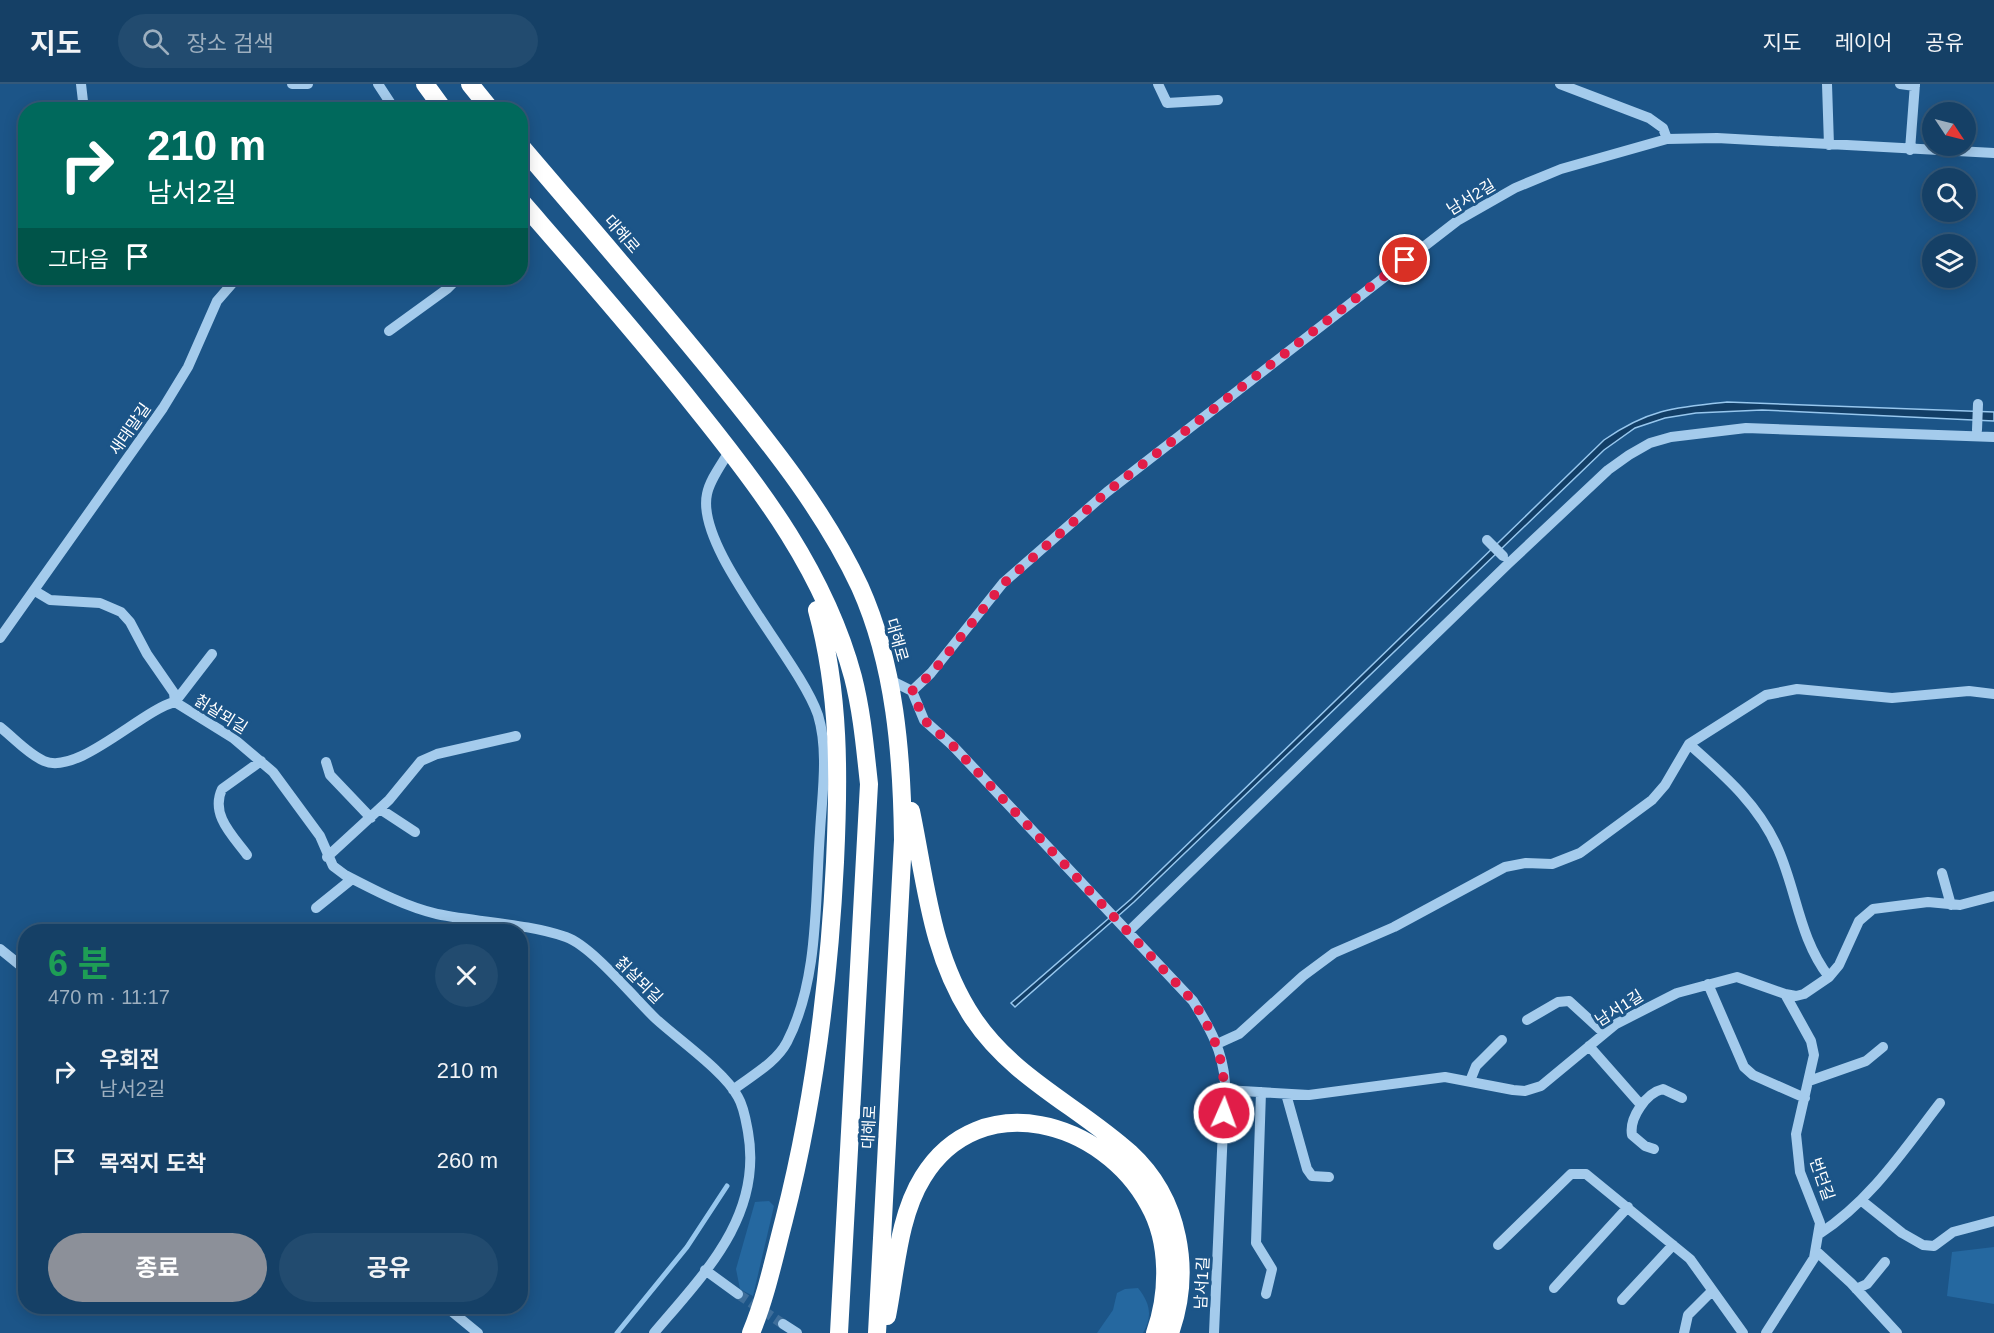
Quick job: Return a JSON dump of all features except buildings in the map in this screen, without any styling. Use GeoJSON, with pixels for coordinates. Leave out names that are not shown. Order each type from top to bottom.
{"type":"FeatureCollection","features":[{"type":"Feature","properties":{"kind":"highway"},"geometry":{"type":"LineString","coordinates":[[425,84],[436,102]]}},
{"type":"Feature","properties":{"kind":"highway"},"geometry":{"type":"LineString","coordinates":[[470,84],[485,102]]}},
{"type":"Feature","properties":{"kind":"highway","name":"대해로"},"geometry":{"type":"LineString","coordinates":[[528,155],[682,334],[771,445],[828,527],[860,588],[881,651],[888,679],[899,749],[903,840],[877,1333]]}},
{"type":"Feature","properties":{"kind":"highway","name":"대해로"},"geometry":{"type":"LineString","coordinates":[[528,209],[655,357],[730,450],[790,532],[826,607],[853,676],[863,728],[869,784],[839,1333]]}},
{"type":"Feature","properties":{"kind":"highway"},"geometry":{"type":"LineString","coordinates":[[751,1333],[776,1250],[805,1125],[826,988],[834,886],[838,736],[831,669],[803,560]]}},
{"type":"Feature","properties":{"kind":"highway"},"geometry":{"type":"LineString","coordinates":[[899,749],[934,932],[950,980],[973,1019],[1001,1054],[1031,1081],[1132,1155],[1154,1182],[1172,1216],[1180,1253],[1180,1291],[1170,1333]]}},
{"type":"Feature","properties":{"kind":"highway"},"geometry":{"type":"LineString","coordinates":[[884,1333],[906,1217],[922,1177],[945,1149],[974,1131],[992,1126],[1031,1123],[1068,1132],[1101,1150],[1131,1178],[1150,1206],[1162,1247],[1164,1267],[1163,1305],[1155,1333]]}},
{"type":"Feature","properties":{"kind":"street"},"geometry":{"type":"LineString","coordinates":[[81,84],[83,102]]}},
{"type":"Feature","properties":{"kind":"street"},"geometry":{"type":"LineString","coordinates":[[292,84],[308,84]]}},
{"type":"Feature","properties":{"kind":"street"},"geometry":{"type":"LineString","coordinates":[[378,84],[390,102]]}},
{"type":"Feature","properties":{"kind":"street"},"geometry":{"type":"LineString","coordinates":[[1158,84],[1167,103],[1218,100]]}},
{"type":"Feature","properties":{"kind":"street"},"geometry":{"type":"LineString","coordinates":[[1560,84],[1586,90],[1649,118],[1663,129],[1667,139]]}},
{"type":"Feature","properties":{"kind":"street"},"geometry":{"type":"LineString","coordinates":[[1827,84],[1829,145]]}},
{"type":"Feature","properties":{"kind":"street"},"geometry":{"type":"LineString","coordinates":[[1900,84],[1915,85],[1910,150]]}},
{"type":"Feature","properties":{"kind":"street","name":"남서2길"},"geometry":{"type":"LineString","coordinates":[[912,691],[932,673],[1003,584],[1107,492],[1457,221],[1515,188],[1561,169],[1667,139],[1717,138],[1994,153]]}},
{"type":"Feature","properties":{"kind":"street","name":"새태말길"},"geometry":{"type":"LineString","coordinates":[[0,638],[163,408],[188,367],[217,301],[231,285]]}},
{"type":"Feature","properties":{"kind":"street"},"geometry":{"type":"LineString","coordinates":[[389,331],[451,285]]}},
{"type":"Feature","properties":{"kind":"street"},"geometry":{"type":"LineString","coordinates":[[1977,430],[1978,404]]}},
{"type":"Feature","properties":{"kind":"street"},"geometry":{"type":"LineString","coordinates":[[1126,929],[1608,470],[1650,443],[1671,437],[1746,428],[1994,437]]}},
{"type":"Feature","properties":{"kind":"street"},"geometry":{"type":"LineString","coordinates":[[730,450],[707,494],[706,511],[725,562],[811,697],[822,732],[823,771],[812,945],[801,1002],[792,1031],[779,1054],[733,1090]]}},
{"type":"Feature","properties":{"kind":"street"},"geometry":{"type":"LineString","coordinates":[[1487,540],[1503,556]]}},
{"type":"Feature","properties":{"kind":"street"},"geometry":{"type":"LineString","coordinates":[[35,591],[50,600],[100,603],[121,612],[130,621],[147,654],[174,693],[175,702]]}},
{"type":"Feature","properties":{"kind":"street"},"geometry":{"type":"LineString","coordinates":[[175,702],[212,654]]}},
{"type":"Feature","properties":{"kind":"street"},"geometry":{"type":"LineString","coordinates":[[888,679],[912,691]]}},
{"type":"Feature","properties":{"kind":"street"},"geometry":{"type":"LineString","coordinates":[[1217,1044],[1239,1034],[1303,976],[1334,953],[1394,927],[1505,867],[1526,862],[1552,864],[1580,853],[1652,800],[1665,785],[1689,744],[1766,695],[1797,689],[1892,698],[1969,690],[1994,694]]}},
{"type":"Feature","properties":{"kind":"street","name":"남서1길"},"geometry":{"type":"LineString","coordinates":[[912,691],[924,720],[953,746],[1193,1001],[1217,1044],[1224,1067],[1225,1090],[1214,1333]]}},
{"type":"Feature","properties":{"kind":"street","name":"칡살뫼길"},"geometry":{"type":"LineString","coordinates":[[0,727],[37,758],[47,762],[58,762],[113,740],[163,704],[175,702],[233,738],[273,772],[320,836],[327,857],[333,866],[352,879],[434,913],[505,924]]}},
{"type":"Feature","properties":{"kind":"street"},"geometry":{"type":"LineString","coordinates":[[327,857],[380,809],[421,761],[437,754],[516,736]]}},
{"type":"Feature","properties":{"kind":"street"},"geometry":{"type":"LineString","coordinates":[[1689,744],[1732,783],[1764,821],[1782,859],[1809,946],[1829,977]]}},
{"type":"Feature","properties":{"kind":"street"},"geometry":{"type":"LineString","coordinates":[[247,855],[223,824],[219,795],[222,789],[261,761]]}},
{"type":"Feature","properties":{"kind":"street"},"geometry":{"type":"LineString","coordinates":[[326,762],[330,775],[371,818]]}},
{"type":"Feature","properties":{"kind":"street"},"geometry":{"type":"LineString","coordinates":[[380,809],[415,832]]}},
{"type":"Feature","properties":{"kind":"street"},"geometry":{"type":"LineString","coordinates":[[1942,873],[1951,905]]}},
{"type":"Feature","properties":{"kind":"street"},"geometry":{"type":"LineString","coordinates":[[316,908],[352,879]]}},
{"type":"Feature","properties":{"kind":"street"},"geometry":{"type":"LineString","coordinates":[[1785,994],[1796,996],[1804,994],[1829,977],[1839,965],[1859,921],[1873,909],[1928,902],[1951,905],[1977,902],[1994,896]]}},
{"type":"Feature","properties":{"kind":"street","name":"칡살뫼길"},"geometry":{"type":"LineString","coordinates":[[528,929],[573,940],[589,952],[733,1090],[744,1113],[752,1169],[747,1195],[736,1225],[705,1270],[654,1333]]}},
{"type":"Feature","properties":{"kind":"street"},"geometry":{"type":"LineString","coordinates":[[0,949],[18,964]]}},
{"type":"Feature","properties":{"kind":"street","name":"남서1길"},"geometry":{"type":"LineString","coordinates":[[1225,1090],[1329,1094],[1445,1077],[1526,1091],[1541,1086],[1616,1024],[1677,993],[1737,977],[1785,994]]}},
{"type":"Feature","properties":{"kind":"street"},"geometry":{"type":"LineString","coordinates":[[1708,984],[1744,1067],[1753,1075],[1805,1098]]}},
{"type":"Feature","properties":{"kind":"street","name":"번던길"},"geometry":{"type":"LineString","coordinates":[[1766,1333],[1803,1277],[1816,1251],[1819,1234],[1817,1211],[1797,1158],[1796,1134],[1814,1055],[1811,1041],[1785,994]]}},
{"type":"Feature","properties":{"kind":"street"},"geometry":{"type":"LineString","coordinates":[[1527,1020],[1558,1002],[1569,1001],[1604,1033]]}},
{"type":"Feature","properties":{"kind":"street"},"geometry":{"type":"LineString","coordinates":[[1470,1081],[1476,1066],[1502,1040]]}},
{"type":"Feature","properties":{"kind":"street"},"geometry":{"type":"LineString","coordinates":[[1589,1046],[1641,1105]]}},
{"type":"Feature","properties":{"kind":"street"},"geometry":{"type":"LineString","coordinates":[[1809,1082],[1866,1061],[1883,1047]]}},
{"type":"Feature","properties":{"kind":"street"},"geometry":{"type":"LineString","coordinates":[[1654,1149],[1645,1146],[1632,1135],[1633,1122],[1641,1105],[1655,1091],[1663,1089],[1682,1098]]}},
{"type":"Feature","properties":{"kind":"street"},"geometry":{"type":"LineString","coordinates":[[1261,1092],[1256,1243],[1272,1269],[1266,1293]]}},
{"type":"Feature","properties":{"kind":"street"},"geometry":{"type":"LineString","coordinates":[[1286,1094],[1307,1169],[1312,1176],[1329,1177]]}},
{"type":"Feature","properties":{"kind":"street"},"geometry":{"type":"LineString","coordinates":[[1819,1234],[1845,1217],[1862,1201],[1940,1103]]}},
{"type":"Feature","properties":{"kind":"street"},"geometry":{"type":"LineString","coordinates":[[1498,1245],[1571,1174],[1586,1174],[1690,1259],[1743,1333]]}},
{"type":"Feature","properties":{"kind":"street"},"geometry":{"type":"LineString","coordinates":[[1862,1201],[1902,1233],[1923,1245],[1934,1246],[1953,1232],[1994,1221]]}},
{"type":"Feature","properties":{"kind":"street"},"geometry":{"type":"LineString","coordinates":[[1554,1288],[1628,1207]]}},
{"type":"Feature","properties":{"kind":"street"},"geometry":{"type":"LineString","coordinates":[[1622,1300],[1673,1245]]}},
{"type":"Feature","properties":{"kind":"street"},"geometry":{"type":"LineString","coordinates":[[1816,1251],[1897,1333]]}},
{"type":"Feature","properties":{"kind":"street"},"geometry":{"type":"LineString","coordinates":[[1856,1289],[1867,1284],[1885,1262]]}},
{"type":"Feature","properties":{"kind":"street"},"geometry":{"type":"LineString","coordinates":[[705,1270],[738,1294]]}},
{"type":"Feature","properties":{"kind":"street"},"geometry":{"type":"LineString","coordinates":[[1684,1333],[1688,1315],[1712,1291]]}},
{"type":"Feature","properties":{"kind":"street"},"geometry":{"type":"LineString","coordinates":[[455,1314],[478,1333]]}},
{"type":"Feature","properties":{"kind":"street"},"geometry":{"type":"LineString","coordinates":[[783,1324],[797,1333]]}},
{"type":"Feature","properties":{"kind":"shaded area"},"geometry":{"type":"Polygon","coordinates":[[[1727,402],[1994,412],[1994,421],[1762,410],[1696,413],[1665,418],[1635,428],[1604,450],[1134,902],[1015,1007],[1011,1003],[1131,899],[1604,440],[1635,422],[1663,411],[1727,402]]]}},
{"type":"Feature","properties":{"kind":"shaded area"},"geometry":{"type":"Polygon","coordinates":[[[769,1201],[774,1206],[753,1296],[740,1289],[736,1269],[755,1202],[769,1201]]]}},
{"type":"Feature","properties":{"kind":"shaded area"},"geometry":{"type":"Polygon","coordinates":[[[1994,1247],[1994,1304],[1947,1296],[1952,1252],[1994,1247]]]}},
{"type":"Feature","properties":{"kind":"shaded area"},"geometry":{"type":"Polygon","coordinates":[[[1138,1288],[1149,1310],[1148,1321],[1143,1333],[1097,1333],[1113,1310],[1117,1293],[1125,1289],[1138,1288]]]}},
{"type":"Feature","properties":{"kind":"waterway"},"geometry":{"type":"LineString","coordinates":[[617,1333],[687,1247],[727,1186]]}},
{"type":"Feature","properties":{"kind":"tunnel"},"geometry":{"type":"LineString","coordinates":[[738,1294],[783,1324]]}},
{"type":"Feature","properties":{"kind":"route"},"geometry":{"type":"LineString","coordinates":[[1224,1113],[1226,1083],[1220,1049],[1193,1001],[953,746],[924,720],[912,691],[932,673],[1003,584],[1107,492],[1405,260]]}}]}
